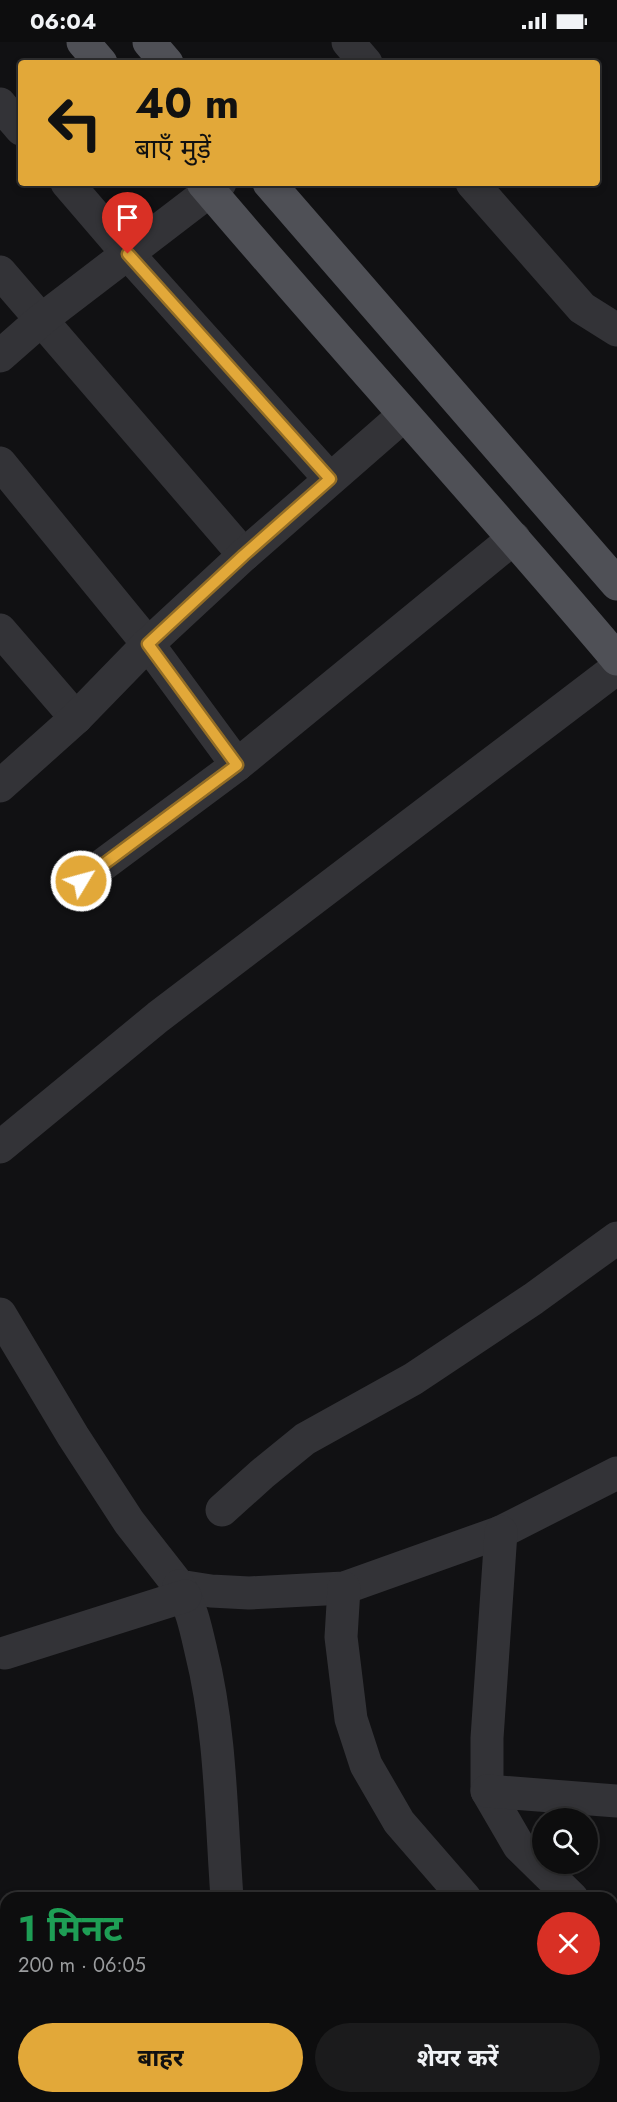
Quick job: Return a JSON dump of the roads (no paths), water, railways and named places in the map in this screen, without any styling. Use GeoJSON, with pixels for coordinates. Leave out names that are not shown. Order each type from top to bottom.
{"type":"FeatureCollection","features":[{"type":"Feature","properties":{"kind":"main road"},"geometry":{"type":"LineString","coordinates":[[83,42],[98,60]]}},
{"type":"Feature","properties":{"kind":"main road"},"geometry":{"type":"LineString","coordinates":[[149,42],[164,60]]}},
{"type":"Feature","properties":{"kind":"main road"},"geometry":{"type":"LineString","coordinates":[[211,186],[404,415],[514,538],[617,659]]}},
{"type":"Feature","properties":{"kind":"main road"},"geometry":{"type":"LineString","coordinates":[[272,186],[617,584]]}},
{"type":"Feature","properties":{"kind":"street"},"geometry":{"type":"LineString","coordinates":[[348,42],[363,60]]}},
{"type":"Feature","properties":{"kind":"street"},"geometry":{"type":"LineString","coordinates":[[0,104],[18,125]]}},
{"type":"Feature","properties":{"kind":"street"},"geometry":{"type":"LineString","coordinates":[[70,186],[330,479]]}},
{"type":"Feature","properties":{"kind":"street"},"geometry":{"type":"LineString","coordinates":[[0,356],[41,320],[128,254],[211,186]]}},
{"type":"Feature","properties":{"kind":"street"},"geometry":{"type":"LineString","coordinates":[[475,186],[582,308],[617,330]]}},
{"type":"Feature","properties":{"kind":"street"},"geometry":{"type":"LineString","coordinates":[[0,272],[244,555]]}},
{"type":"Feature","properties":{"kind":"street"},"geometry":{"type":"LineString","coordinates":[[0,786],[76,718],[148,644],[244,555],[404,415]]}},
{"type":"Feature","properties":{"kind":"street"},"geometry":{"type":"LineString","coordinates":[[0,463],[148,644],[237,765]]}},
{"type":"Feature","properties":{"kind":"street"},"geometry":{"type":"LineString","coordinates":[[81,881],[237,765],[514,538]]}},
{"type":"Feature","properties":{"kind":"street"},"geometry":{"type":"LineString","coordinates":[[0,630],[76,718]]}},
{"type":"Feature","properties":{"kind":"street"},"geometry":{"type":"LineString","coordinates":[[0,1147],[158,1017],[617,668]]}},
{"type":"Feature","properties":{"kind":"street"},"geometry":{"type":"LineString","coordinates":[[222,1510],[305,1439],[413,1379],[533,1299],[617,1238]]}},
{"type":"Feature","properties":{"kind":"street"},"geometry":{"type":"LineString","coordinates":[[0,1314],[73,1436],[129,1522],[182,1591],[197,1634],[210,1686],[217,1750],[227,1892]]}},
{"type":"Feature","properties":{"kind":"street"},"geometry":{"type":"LineString","coordinates":[[5,1653],[182,1591],[249,1593],[344,1588],[501,1532],[617,1473]]}},
{"type":"Feature","properties":{"kind":"street"},"geometry":{"type":"LineString","coordinates":[[501,1532],[487,1738],[487,1791],[519,1846],[566,1892]]}},
{"type":"Feature","properties":{"kind":"street"},"geometry":{"type":"LineString","coordinates":[[344,1588],[341,1637],[351,1719],[366,1765],[399,1822],[460,1892]]}},
{"type":"Feature","properties":{"kind":"street"},"geometry":{"type":"LineString","coordinates":[[487,1791],[617,1801]]}}]}
